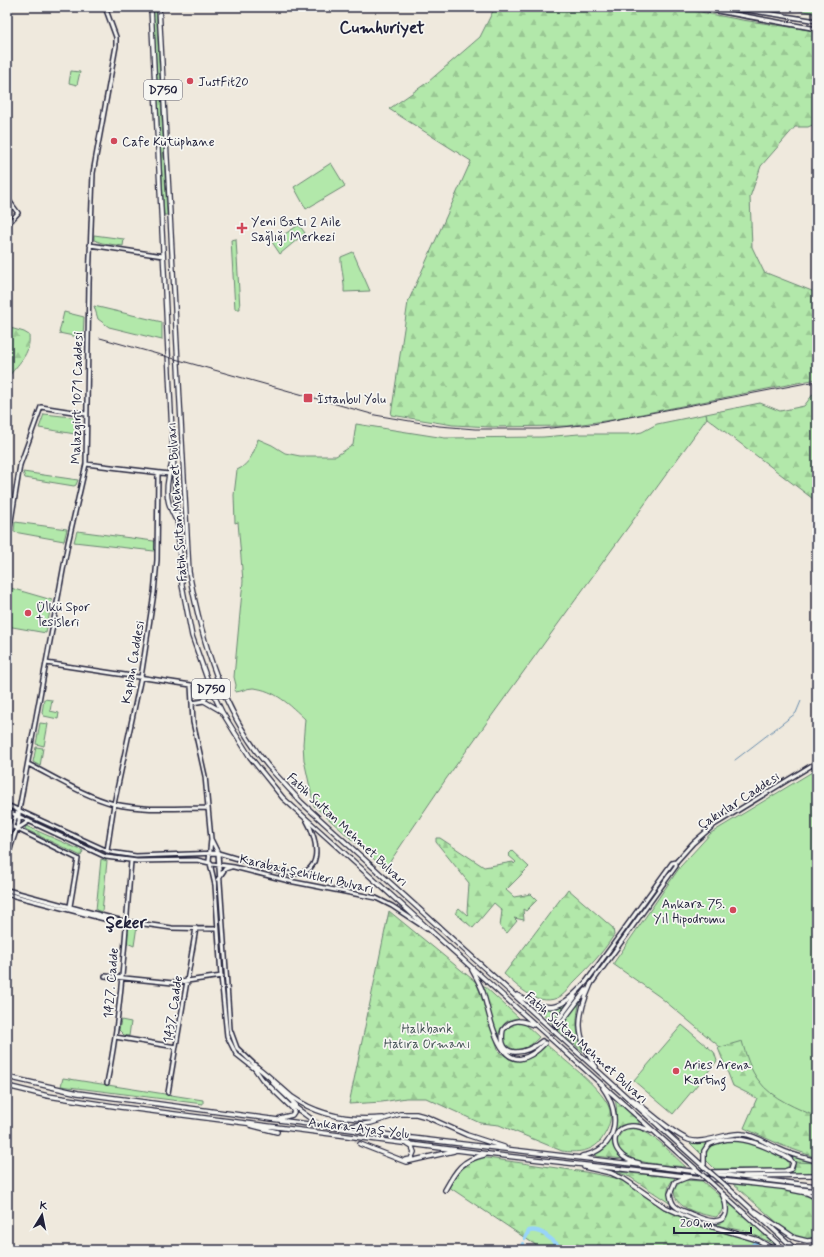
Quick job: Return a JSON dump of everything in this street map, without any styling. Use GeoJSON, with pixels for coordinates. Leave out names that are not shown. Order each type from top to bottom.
{"type":"FeatureCollection","features":[{"type":"Feature","properties":{"kind":"highway","name":"Fatih Sultan Mehmet Bulvarı"},"geometry":{"type":"LineString","coordinates":[[151,7],[176,519],[180,571],[192,636],[210,687],[222,712],[264,776],[283,798],[785,1250]]}},
{"type":"Feature","properties":{"kind":"highway","name":"Fatih Sultan Mehmet Bulvarı"},"geometry":{"type":"LineString","coordinates":[[160,7],[189,572],[198,622],[206,648],[216,675],[240,724],[268,765],[301,802],[796,1250]]}},
{"type":"Feature","properties":{"kind":"highway"},"geometry":{"type":"LineString","coordinates":[[173,458],[167,480],[167,502],[176,519]]}},
{"type":"Feature","properties":{"kind":"highway"},"geometry":{"type":"LineString","coordinates":[[210,687],[204,701],[222,712]]}},
{"type":"Feature","properties":{"kind":"highway"},"geometry":{"type":"LineString","coordinates":[[470,967],[482,991],[498,1043],[504,1052],[510,1056],[523,1058],[537,1051],[543,1042],[533,1048],[518,1053],[509,1050],[502,1041],[503,1030],[510,1022],[519,1020],[535,1025]]}},
{"type":"Feature","properties":{"kind":"highway"},"geometry":{"type":"LineString","coordinates":[[510,990],[531,1003],[549,1007],[566,1002],[586,982]]}},
{"type":"Feature","properties":{"kind":"highway"},"geometry":{"type":"LineString","coordinates":[[586,982],[556,1025],[591,984]]}},
{"type":"Feature","properties":{"kind":"highway"},"geometry":{"type":"LineString","coordinates":[[591,984],[582,1008],[580,1034],[586,1050],[600,1073]]}},
{"type":"Feature","properties":{"kind":"highway"},"geometry":{"type":"LineString","coordinates":[[256,1068],[294,1098],[319,1111],[353,1119],[390,1117]]}},
{"type":"Feature","properties":{"kind":"highway"},"geometry":{"type":"LineString","coordinates":[[256,1068],[311,1117]]}},
{"type":"Feature","properties":{"kind":"highway"},"geometry":{"type":"LineString","coordinates":[[256,1068],[293,1110],[291,1116],[276,1119]]}},
{"type":"Feature","properties":{"kind":"highway","name":"Ankara-Ayaş Yolu"},"geometry":{"type":"LineString","coordinates":[[7,1078],[78,1093],[337,1128],[704,1172]]}},
{"type":"Feature","properties":{"kind":"highway"},"geometry":{"type":"LineString","coordinates":[[568,1156],[582,1156],[594,1152],[605,1144],[612,1131],[615,1117],[612,1103],[597,1081]]}},
{"type":"Feature","properties":{"kind":"highway","name":"Ankara-Ayaş Yolu"},"geometry":{"type":"LineString","coordinates":[[7,1086],[73,1100],[283,1128],[488,1154],[767,1184]]}},
{"type":"Feature","properties":{"kind":"highway"},"geometry":{"type":"LineString","coordinates":[[621,1092],[648,1110],[676,1133],[689,1140],[698,1141],[725,1134],[743,1134],[759,1138],[780,1150],[817,1161]]}},
{"type":"Feature","properties":{"kind":"highway"},"geometry":{"type":"LineString","coordinates":[[337,1128],[366,1124],[406,1113],[421,1115],[472,1136],[516,1150]]}},
{"type":"Feature","properties":{"kind":"highway"},"geometry":{"type":"LineString","coordinates":[[232,1121],[276,1133],[283,1128]]}},
{"type":"Feature","properties":{"kind":"highway"},"geometry":{"type":"LineString","coordinates":[[656,1134],[637,1126],[628,1125],[618,1132],[615,1139],[616,1146],[623,1156],[630,1161],[731,1176],[817,1186]]}},
{"type":"Feature","properties":{"kind":"highway"},"geometry":{"type":"LineString","coordinates":[[704,1167],[704,1151],[708,1145],[736,1138],[756,1142],[790,1158],[793,1163],[791,1169],[785,1170],[704,1172]]}},
{"type":"Feature","properties":{"kind":"highway"},"geometry":{"type":"LineString","coordinates":[[406,1143],[414,1151],[412,1158],[408,1160],[361,1144],[410,1163],[442,1152],[458,1150]]}},
{"type":"Feature","properties":{"kind":"highway"},"geometry":{"type":"LineString","coordinates":[[446,1190],[462,1164],[474,1157],[488,1154]]}},
{"type":"Feature","properties":{"kind":"highway"},"geometry":{"type":"LineString","coordinates":[[559,1162],[611,1173],[630,1182],[673,1211],[707,1226],[758,1240],[775,1250]]}},
{"type":"Feature","properties":{"kind":"highway"},"geometry":{"type":"LineString","coordinates":[[731,1176],[817,1174]]}},
{"type":"Feature","properties":{"kind":"highway"},"geometry":{"type":"LineString","coordinates":[[690,1176],[675,1182],[670,1194],[673,1204],[680,1210],[709,1221],[720,1220],[724,1217],[727,1208],[721,1192]]}},
{"type":"Feature","properties":{"kind":"highway"},"geometry":{"type":"LineString","coordinates":[[767,1184],[817,1191]]}},
{"type":"Feature","properties":{"kind":"highway"},"geometry":{"type":"LineString","coordinates":[[767,1184],[807,1193],[817,1198]]}},
{"type":"Feature","properties":{"kind":"highway"},"geometry":{"type":"LineString","coordinates":[[748,1206],[795,1238],[807,1241],[817,1240]]}},
{"type":"Feature","properties":{"kind":"street","name":"Malazgirt 1071 Caddesi"},"geometry":{"type":"LineString","coordinates":[[19,810],[68,543],[86,464],[90,245],[94,169],[116,46],[116,37],[105,7]]}},
{"type":"Feature","properties":{"kind":"street"},"geometry":{"type":"LineString","coordinates":[[696,7],[817,29]]}},
{"type":"Feature","properties":{"kind":"street"},"geometry":{"type":"LineString","coordinates":[[728,7],[817,21]]}},
{"type":"Feature","properties":{"kind":"street"},"geometry":{"type":"LineString","coordinates":[[7,198],[18,213],[7,225]]}},
{"type":"Feature","properties":{"kind":"street"},"geometry":{"type":"LineString","coordinates":[[90,245],[163,256]]}},
{"type":"Feature","properties":{"kind":"street"},"geometry":{"type":"LineString","coordinates":[[7,546],[20,465],[41,407],[86,414]]}},
{"type":"Feature","properties":{"kind":"street"},"geometry":{"type":"LineString","coordinates":[[86,464],[168,474]]}},
{"type":"Feature","properties":{"kind":"street","name":"Kaplan Caddesi"},"geometry":{"type":"LineString","coordinates":[[107,852],[114,804],[141,677],[157,567],[158,473]]}},
{"type":"Feature","properties":{"kind":"street"},"geometry":{"type":"LineString","coordinates":[[46,663],[191,685],[193,722],[205,776],[211,839],[209,853],[215,885],[221,976],[228,1041],[236,1054],[256,1068]]}},
{"type":"Feature","properties":{"kind":"street"},"geometry":{"type":"LineString","coordinates":[[192,703],[204,701]]}},
{"type":"Feature","properties":{"kind":"street","name":"Çakırlar Caddesi"},"geometry":{"type":"LineString","coordinates":[[586,982],[672,863],[676,862],[714,825],[817,762]]}},
{"type":"Feature","properties":{"kind":"street"},"geometry":{"type":"LineString","coordinates":[[28,764],[79,790],[114,804],[151,809],[208,808]]}},
{"type":"Feature","properties":{"kind":"street","name":"Karabağ Şehitleri Bulvarı"},"geometry":{"type":"LineString","coordinates":[[7,805],[107,852],[136,856],[218,853],[286,873],[300,873],[309,868],[313,863],[316,851],[315,837],[306,819]]}},
{"type":"Feature","properties":{"kind":"street"},"geometry":{"type":"LineString","coordinates":[[7,840],[19,810]]}},
{"type":"Feature","properties":{"kind":"street"},"geometry":{"type":"LineString","coordinates":[[7,858],[20,817],[19,810]]}},
{"type":"Feature","properties":{"kind":"street","name":"Karabağ Şehitleri Bulvarı"},"geometry":{"type":"LineString","coordinates":[[7,811],[103,856],[131,860],[197,860],[217,863],[289,881],[376,898],[392,906],[431,932]]}},
{"type":"Feature","properties":{"kind":"street"},"geometry":{"type":"LineString","coordinates":[[17,829],[29,821]]}},
{"type":"Feature","properties":{"kind":"street"},"geometry":{"type":"LineString","coordinates":[[7,824],[78,859],[70,906]]}},
{"type":"Feature","properties":{"kind":"street"},"geometry":{"type":"LineString","coordinates":[[211,839],[218,853],[217,863],[225,976],[232,1040],[256,1068]]}},
{"type":"Feature","properties":{"kind":"street","name":"1427. Cadde"},"geometry":{"type":"LineString","coordinates":[[107,1084],[115,1037],[121,977],[124,922],[131,860]]}},
{"type":"Feature","properties":{"kind":"street","name":"Çakırlar Caddesi"},"geometry":{"type":"LineString","coordinates":[[591,984],[676,866],[676,862]]}},
{"type":"Feature","properties":{"kind":"street"},"geometry":{"type":"LineString","coordinates":[[218,879],[225,869],[234,867]]}},
{"type":"Feature","properties":{"kind":"street"},"geometry":{"type":"LineString","coordinates":[[7,890],[124,922],[172,928],[218,929]]}},
{"type":"Feature","properties":{"kind":"street"},"geometry":{"type":"LineString","coordinates":[[7,894],[120,923],[124,922]]}},
{"type":"Feature","properties":{"kind":"street","name":"1437. Cadde"},"geometry":{"type":"LineString","coordinates":[[168,1093],[196,928]]}},
{"type":"Feature","properties":{"kind":"street"},"geometry":{"type":"LineString","coordinates":[[600,962],[604,965]]}},
{"type":"Feature","properties":{"kind":"street"},"geometry":{"type":"LineString","coordinates":[[105,976],[162,982],[186,982],[225,976]]}},
{"type":"Feature","properties":{"kind":"street"},"geometry":{"type":"LineString","coordinates":[[115,1037],[176,1047]]}},
{"type":"Feature","properties":{"kind":"green space"},"geometry":{"type":"Polygon","coordinates":[[[153,7],[156,7],[167,215],[164,215],[153,7]]]}},
{"type":"Feature","properties":{"kind":"green space"},"geometry":{"type":"Polygon","coordinates":[[[495,7],[674,7],[742,20],[817,31],[817,126],[815,124],[808,127],[795,127],[761,166],[750,197],[752,247],[764,272],[817,293],[817,379],[612,420],[567,426],[491,427],[453,425],[391,415],[408,302],[471,161],[389,109],[428,82],[480,37],[495,7]]]}},
{"type":"Feature","properties":{"kind":"green space"},"geometry":{"type":"Polygon","coordinates":[[[786,7],[817,7],[817,14],[786,7]]]}},
{"type":"Feature","properties":{"kind":"green space"},"geometry":{"type":"Polygon","coordinates":[[[71,71],[80,72],[77,85],[69,83],[71,71]]]}},
{"type":"Feature","properties":{"kind":"green space"},"geometry":{"type":"Polygon","coordinates":[[[331,163],[345,186],[306,209],[294,187],[331,163]]]}},
{"type":"Feature","properties":{"kind":"green space"},"geometry":{"type":"Polygon","coordinates":[[[299,225],[305,233],[280,254],[272,242],[299,225]]]}},
{"type":"Feature","properties":{"kind":"green space"},"geometry":{"type":"Polygon","coordinates":[[[94,235],[124,239],[123,246],[102,243],[94,240],[94,235]]]}},
{"type":"Feature","properties":{"kind":"green space"},"geometry":{"type":"Polygon","coordinates":[[[236,239],[240,309],[235,309],[231,240],[236,239]]]}},
{"type":"Feature","properties":{"kind":"green space"},"geometry":{"type":"Polygon","coordinates":[[[353,252],[370,291],[344,292],[341,257],[353,252]]]}},
{"type":"Feature","properties":{"kind":"green space"},"geometry":{"type":"Polygon","coordinates":[[[94,306],[162,322],[162,340],[109,327],[98,319],[94,306]]]}},
{"type":"Feature","properties":{"kind":"green space"},"geometry":{"type":"Polygon","coordinates":[[[64,312],[84,317],[83,338],[59,333],[64,312]]]}},
{"type":"Feature","properties":{"kind":"green space"},"geometry":{"type":"Polygon","coordinates":[[[7,327],[29,335],[29,342],[26,353],[7,379],[7,327]]]}},
{"type":"Feature","properties":{"kind":"green space"},"geometry":{"type":"Polygon","coordinates":[[[817,392],[817,502],[707,418],[706,414],[760,403],[780,411],[804,406],[814,393],[817,392]]]}},
{"type":"Feature","properties":{"kind":"green space"},"geometry":{"type":"Polygon","coordinates":[[[44,414],[81,418],[81,435],[39,428],[44,414]]]}},
{"type":"Feature","properties":{"kind":"green space"},"geometry":{"type":"Polygon","coordinates":[[[706,414],[707,418],[446,779],[385,869],[314,806],[304,760],[303,744],[305,719],[282,699],[261,689],[253,688],[235,692],[236,685],[234,677],[243,581],[238,522],[235,523],[234,495],[237,470],[245,465],[251,457],[258,439],[285,453],[300,456],[336,456],[353,445],[356,424],[445,438],[543,437],[579,434],[631,434],[642,432],[657,424],[706,414]]]}},
{"type":"Feature","properties":{"kind":"green space"},"geometry":{"type":"Polygon","coordinates":[[[23,472],[78,480],[74,486],[25,478],[23,472]]]}},
{"type":"Feature","properties":{"kind":"green space"},"geometry":{"type":"Polygon","coordinates":[[[15,522],[67,529],[64,541],[14,532],[15,522]]]}},
{"type":"Feature","properties":{"kind":"green space"},"geometry":{"type":"Polygon","coordinates":[[[77,531],[154,541],[156,542],[156,549],[154,551],[74,542],[77,531]]]}},
{"type":"Feature","properties":{"kind":"green space","name":"Ülkü Spor Tesisleri"},"geometry":{"type":"Polygon","coordinates":[[[7,587],[52,600],[46,633],[7,626],[7,587]]]}},
{"type":"Feature","properties":{"kind":"green space"},"geometry":{"type":"Polygon","coordinates":[[[44,699],[52,700],[50,711],[59,713],[58,719],[44,716],[42,713],[44,699]]]}},
{"type":"Feature","properties":{"kind":"green space"},"geometry":{"type":"Polygon","coordinates":[[[40,723],[48,724],[44,746],[36,744],[40,723]]]}},
{"type":"Feature","properties":{"kind":"green space"},"geometry":{"type":"Polygon","coordinates":[[[36,747],[43,748],[40,766],[33,762],[36,747]]]}},
{"type":"Feature","properties":{"kind":"green space","name":"Ankara 75. Yıl Hipodromu"},"geometry":{"type":"Polygon","coordinates":[[[817,769],[817,1124],[735,1086],[720,1047],[660,997],[613,964],[680,867],[711,833],[817,769]]]}},
{"type":"Feature","properties":{"kind":"green space"},"geometry":{"type":"Polygon","coordinates":[[[26,826],[83,851],[81,856],[25,829],[26,826]]]}},
{"type":"Feature","properties":{"kind":"green space"},"geometry":{"type":"Polygon","coordinates":[[[436,838],[440,838],[484,867],[513,862],[514,864],[516,862],[508,855],[512,851],[529,867],[506,890],[514,897],[531,894],[537,900],[526,911],[523,909],[524,920],[514,918],[517,921],[507,933],[500,927],[502,910],[494,903],[473,928],[455,913],[459,908],[467,915],[468,914],[469,883],[436,842],[436,838]]]}},
{"type":"Feature","properties":{"kind":"green space"},"geometry":{"type":"Polygon","coordinates":[[[101,859],[107,861],[102,912],[96,910],[101,859]]]}},
{"type":"Feature","properties":{"kind":"green space"},"geometry":{"type":"Polygon","coordinates":[[[568,889],[613,928],[614,935],[595,960],[563,995],[545,1000],[530,995],[504,974],[568,889]]]}},
{"type":"Feature","properties":{"kind":"green space","name":"Halkbank Hatıra Ormanı"},"geometry":{"type":"Polygon","coordinates":[[[389,911],[477,983],[499,1052],[513,1059],[519,1060],[536,1055],[547,1045],[597,1089],[608,1105],[610,1110],[610,1119],[604,1136],[597,1144],[583,1151],[562,1151],[499,1125],[480,1123],[426,1098],[406,1098],[382,1102],[349,1104],[389,911]]]}},
{"type":"Feature","properties":{"kind":"green space"},"geometry":{"type":"Polygon","coordinates":[[[137,926],[134,946],[127,943],[128,927],[137,926]]]}},
{"type":"Feature","properties":{"kind":"green space"},"geometry":{"type":"Polygon","coordinates":[[[482,984],[519,1018],[510,1020],[504,1024],[500,1030],[498,1038],[482,984]]]}},
{"type":"Feature","properties":{"kind":"green space"},"geometry":{"type":"Polygon","coordinates":[[[580,1001],[577,1014],[577,1027],[583,1052],[558,1030],[580,1001]]]}},
{"type":"Feature","properties":{"kind":"green space"},"geometry":{"type":"Polygon","coordinates":[[[568,1002],[551,1023],[534,1006],[557,1007],[568,1002]]]}},
{"type":"Feature","properties":{"kind":"green space"},"geometry":{"type":"Polygon","coordinates":[[[121,1020],[131,1022],[129,1036],[124,1035],[119,1030],[121,1020]]]}},
{"type":"Feature","properties":{"kind":"green space"},"geometry":{"type":"Polygon","coordinates":[[[517,1022],[525,1024],[539,1037],[532,1044],[519,1050],[505,1044],[504,1033],[509,1024],[517,1022]]]}},
{"type":"Feature","properties":{"kind":"green space","name":"Aries Arena Karting"},"geometry":{"type":"Polygon","coordinates":[[[682,1025],[714,1052],[717,1061],[673,1114],[634,1081],[682,1025]]]}},
{"type":"Feature","properties":{"kind":"green space"},"geometry":{"type":"Polygon","coordinates":[[[742,1041],[751,1067],[756,1077],[764,1087],[785,1102],[817,1117],[817,1158],[781,1145],[744,1128],[757,1098],[733,1086],[718,1048],[742,1041]]]}},
{"type":"Feature","properties":{"kind":"green space"},"geometry":{"type":"Polygon","coordinates":[[[63,1078],[203,1100],[203,1104],[61,1086],[63,1078]]]}},
{"type":"Feature","properties":{"kind":"green space"},"geometry":{"type":"Polygon","coordinates":[[[615,1099],[639,1121],[639,1124],[627,1124],[622,1126],[614,1135],[614,1148],[624,1159],[595,1156],[595,1154],[611,1137],[614,1130],[617,1114],[615,1099]]]}},
{"type":"Feature","properties":{"kind":"green space"},"geometry":{"type":"Polygon","coordinates":[[[628,1127],[645,1132],[660,1142],[686,1167],[646,1162],[626,1155],[619,1150],[617,1142],[620,1135],[628,1127]]]}},
{"type":"Feature","properties":{"kind":"green space"},"geometry":{"type":"Polygon","coordinates":[[[730,1136],[750,1137],[817,1163],[795,1162],[787,1156],[761,1143],[746,1139],[729,1138],[712,1142],[705,1146],[701,1154],[689,1142],[697,1143],[730,1136]]]}},
{"type":"Feature","properties":{"kind":"green space"},"geometry":{"type":"Polygon","coordinates":[[[736,1140],[757,1144],[772,1150],[784,1157],[789,1166],[784,1169],[715,1169],[705,1159],[708,1148],[713,1144],[736,1140]]]}},
{"type":"Feature","properties":{"kind":"green space"},"geometry":{"type":"Polygon","coordinates":[[[480,1157],[585,1172],[620,1179],[663,1207],[684,1218],[708,1228],[759,1242],[771,1250],[543,1250],[449,1187],[459,1173],[470,1162],[480,1157]]]}},
{"type":"Feature","properties":{"kind":"green space"},"geometry":{"type":"Polygon","coordinates":[[[795,1162],[817,1163],[817,1173],[790,1173],[794,1170],[795,1162]]]}},
{"type":"Feature","properties":{"kind":"green space"},"geometry":{"type":"Polygon","coordinates":[[[617,1172],[676,1177],[672,1180],[668,1187],[669,1199],[674,1206],[630,1177],[617,1172]]]}},
{"type":"Feature","properties":{"kind":"green space"},"geometry":{"type":"Polygon","coordinates":[[[683,1180],[702,1181],[721,1197],[724,1206],[720,1214],[716,1217],[695,1212],[677,1201],[674,1188],[683,1180]]]}},
{"type":"Feature","properties":{"kind":"green space"},"geometry":{"type":"Polygon","coordinates":[[[733,1184],[788,1189],[809,1196],[817,1201],[817,1237],[803,1239],[788,1232],[733,1184]]]}},
{"type":"Feature","properties":{"kind":"green space"},"geometry":{"type":"Polygon","coordinates":[[[729,1203],[776,1245],[748,1232],[716,1225],[727,1215],[729,1203]]]}},
{"type":"Feature","properties":{"kind":"waterway"},"geometry":{"type":"LineString","coordinates":[[735,760],[796,713],[801,701]]}},
{"type":"Feature","properties":{"kind":"waterway"},"geometry":{"type":"LineString","coordinates":[[525,1238],[529,1231],[539,1232],[548,1236],[563,1250]]}},
{"type":"Feature","properties":{"kind":"waterway"},"geometry":{"type":"LineString","coordinates":[[747,1250],[757,1242]]}},
{"type":"Feature","properties":{"kind":"waterway"},"geometry":{"type":"LineString","coordinates":[[522,1250],[523,1244]]}},
{"type":"Feature","properties":{"kind":"tunnel"},"geometry":{"type":"LineString","coordinates":[[542,1041],[555,1024]]}},
{"type":"Feature","properties":{"kind":"tunnel"},"geometry":{"type":"LineString","coordinates":[[545,1043],[558,1027]]}},
{"type":"Feature","properties":{"kind":"tunnel"},"geometry":{"type":"LineString","coordinates":[[311,1117],[326,1127],[362,1143]]}},
{"type":"Feature","properties":{"kind":"railway"},"geometry":{"type":"LineString","coordinates":[[100,338],[375,415],[439,426],[475,429],[540,429],[593,424],[817,381]]}},
{"type":"Feature","properties":{"kind":"place","name":"JustFit20"},"geometry":{"type":"Point","coordinates":[190,81]}},
{"type":"Feature","properties":{"kind":"place","name":"Cafe Kütüphane"},"geometry":{"type":"Point","coordinates":[114,141]}},
{"type":"Feature","properties":{"kind":"place","name":"Yeni Batı 2 Aile Sağlığı Merkezi"},"geometry":{"type":"Point","coordinates":[242,228]}},
{"type":"Feature","properties":{"kind":"place","name":"İstanbul Yolu"},"geometry":{"type":"Point","coordinates":[308,398]}},
{"type":"Feature","properties":{"kind":"place","name":"Ülkü Spor Tesisleri"},"geometry":{"type":"Point","coordinates":[28,613]}},
{"type":"Feature","properties":{"kind":"place","name":"Ankara 75. Yıl Hipodromu"},"geometry":{"type":"Point","coordinates":[733,910]}},
{"type":"Feature","properties":{"kind":"place","name":"Aries Arena Karting"},"geometry":{"type":"Point","coordinates":[676,1071]}},
{"type":"Feature","properties":{"kind":"district","name":"Cumhuriyet"},"geometry":{"type":"Point","coordinates":[382,27]}},
{"type":"Feature","properties":{"kind":"district","name":"Şeker"},"geometry":{"type":"Point","coordinates":[126,922]}}]}
